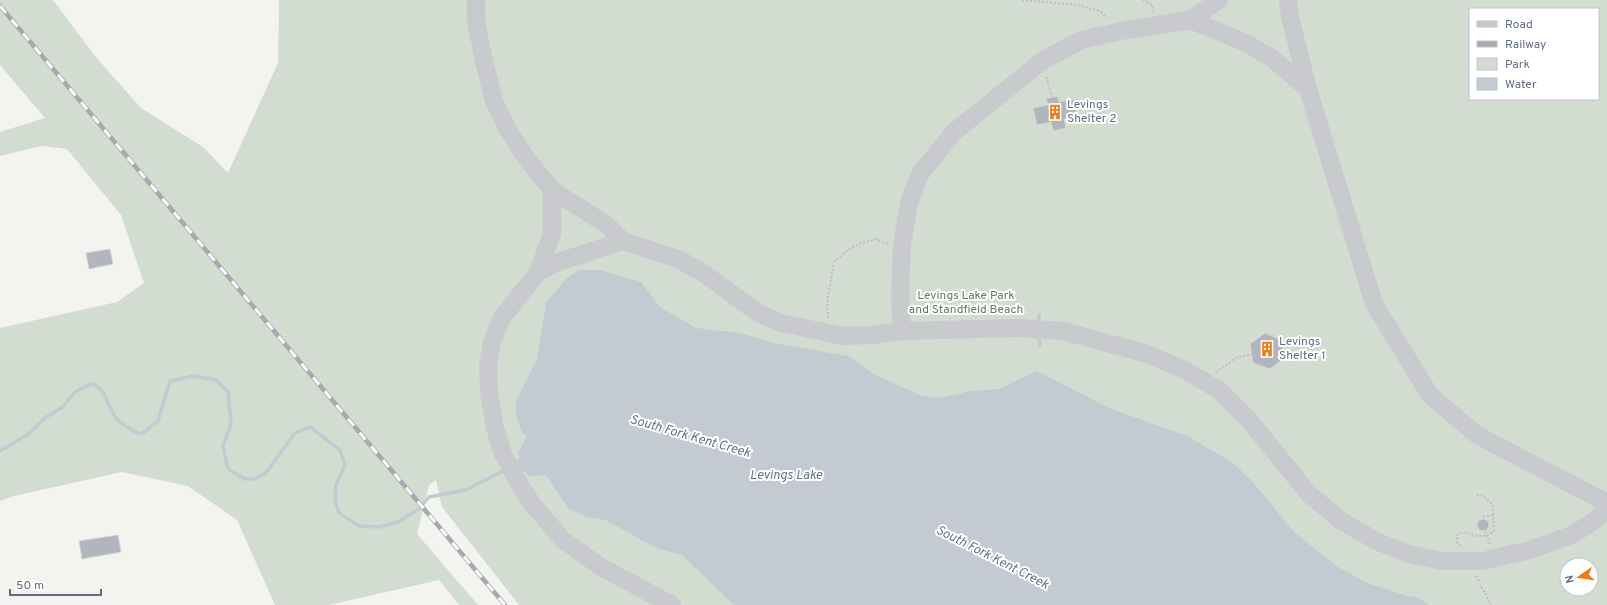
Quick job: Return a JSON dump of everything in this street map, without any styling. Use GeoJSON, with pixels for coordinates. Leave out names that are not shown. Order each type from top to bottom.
{"type":"FeatureCollection","features":[{"type":"Feature","properties":{"kind":"lane"},"geometry":{"type":"LineString","coordinates":[[476,0],[476,20],[494,101],[508,130],[526,158],[552,190],[607,225],[623,241],[678,259],[702,272],[758,313],[781,323],[843,336],[874,335],[902,331],[1019,328],[1063,331],[1144,353],[1185,370],[1220,391],[1249,420],[1309,494],[1340,520],[1376,542],[1409,554],[1442,561],[1484,561],[1526,551],[1572,535],[1594,521],[1607,509]]}},
{"type":"Feature","properties":{"kind":"lane"},"geometry":{"type":"LineString","coordinates":[[902,331],[900,297],[902,245],[909,203],[920,174],[954,132],[1042,61],[1081,40],[1190,20],[1219,0]]}},
{"type":"Feature","properties":{"kind":"lane"},"geometry":{"type":"LineString","coordinates":[[1288,0],[1290,17],[1308,89],[1374,304],[1430,394],[1477,435],[1607,503]]}},
{"type":"Feature","properties":{"kind":"lane"},"geometry":{"type":"LineString","coordinates":[[1190,20],[1244,42],[1273,59],[1308,89]]}},
{"type":"Feature","properties":{"kind":"lane"},"geometry":{"type":"LineString","coordinates":[[552,190],[552,234],[538,272],[501,319],[492,342],[488,366],[489,393],[495,428],[503,454],[520,485],[533,505],[563,540],[602,567],[672,605]]}},
{"type":"Feature","properties":{"kind":"lane"},"geometry":{"type":"LineString","coordinates":[[538,272],[555,263],[623,241]]}},
{"type":"Feature","properties":{"kind":"path"},"geometry":{"type":"LineString","coordinates":[[1022,0],[1078,5],[1100,11],[1119,32]]}},
{"type":"Feature","properties":{"kind":"path"},"geometry":{"type":"LineString","coordinates":[[1042,61],[1052,97]]}},
{"type":"Feature","properties":{"kind":"path"},"geometry":{"type":"LineString","coordinates":[[827,333],[829,327],[827,303],[834,262],[848,250],[861,243],[876,239],[890,244]]}},
{"type":"Feature","properties":{"kind":"path"},"geometry":{"type":"LineString","coordinates":[[1205,382],[1217,371],[1236,358],[1252,354]]}},
{"type":"Feature","properties":{"kind":"path"},"geometry":{"type":"LineString","coordinates":[[1475,495],[1483,496],[1492,505],[1494,531],[1487,536],[1478,536],[1462,532],[1457,535],[1457,542],[1471,554],[1471,561],[1476,574],[1491,605]]}},
{"type":"Feature","properties":{"kind":"path"},"geometry":{"type":"LineString","coordinates":[[1483,517],[1494,516]]}},
{"type":"Feature","properties":{"kind":"green space","name":"Levings Lake Park and Standfield Beach"},"geometry":{"type":"Polygon","coordinates":[[[0,0],[53,0],[95,56],[141,108],[203,147],[228,173],[278,63],[279,0],[1607,0],[1607,605],[519,605],[442,507],[436,480],[429,485],[417,534],[478,605],[459,605],[439,580],[329,605],[275,605],[237,520],[188,486],[122,472],[14,496],[0,501],[0,328],[117,302],[144,283],[121,215],[67,149],[41,146],[0,156],[0,132],[45,118],[0,65],[0,0]]]}},
{"type":"Feature","properties":{"kind":"water","name":"Levings Lake"},"geometry":{"type":"Polygon","coordinates":[[[579,270],[601,270],[641,282],[660,307],[696,328],[740,333],[773,343],[848,356],[877,376],[922,396],[938,398],[971,391],[999,389],[1037,371],[1109,408],[1187,436],[1232,462],[1252,481],[1294,532],[1339,568],[1370,584],[1407,596],[1417,597],[1429,605],[734,605],[683,556],[652,546],[606,520],[586,517],[568,508],[546,475],[528,476],[526,471],[523,472],[517,460],[520,457],[518,453],[527,436],[522,432],[516,414],[516,401],[537,359],[546,303],[567,278],[579,270]]]}},
{"type":"Feature","properties":{"kind":"building","name":"Levings Shelter 2"},"geometry":{"type":"Polygon","coordinates":[[[1057,96],[1059,102],[1073,99],[1077,116],[1064,119],[1066,128],[1053,131],[1051,122],[1037,125],[1033,108],[1048,105],[1046,99],[1057,96]]]}},
{"type":"Feature","properties":{"kind":"building"},"geometry":{"type":"Polygon","coordinates":[[[110,249],[113,264],[89,269],[86,253],[110,249]]]}},
{"type":"Feature","properties":{"kind":"building","name":"Levings Shelter 1"},"geometry":{"type":"Polygon","coordinates":[[[1265,333],[1281,340],[1284,358],[1270,369],[1253,363],[1250,344],[1265,333]]]}},
{"type":"Feature","properties":{"kind":"building"},"geometry":{"type":"Polygon","coordinates":[[[1485,519],[1488,520],[1488,530],[1481,531],[1478,530],[1477,523],[1478,520],[1485,519]]]}},
{"type":"Feature","properties":{"kind":"building"},"geometry":{"type":"Polygon","coordinates":[[[118,535],[121,552],[82,559],[79,541],[118,535]]]}},
{"type":"Feature","properties":{"kind":"waterway"},"geometry":{"type":"LineString","coordinates":[[1039,315],[1039,323]]}},
{"type":"Feature","properties":{"kind":"waterway"},"geometry":{"type":"LineString","coordinates":[[1039,338],[1040,346]]}},
{"type":"Feature","properties":{"kind":"waterway","name":"South Fork Kent Creek"},"geometry":{"type":"LineString","coordinates":[[0,451],[27,435],[46,417],[63,407],[75,392],[86,386],[94,384],[102,391],[116,418],[126,427],[142,434],[158,421],[170,381],[193,376],[216,380],[228,392],[231,424],[223,446],[227,466],[231,471],[245,479],[253,479],[265,474],[295,433],[310,427],[340,450],[345,465],[336,485],[335,501],[339,513],[359,526],[379,527],[398,522],[419,509],[429,497],[466,490],[505,470]]}},
{"type":"Feature","properties":{"kind":"railway"},"geometry":{"type":"LineString","coordinates":[[0,6],[505,605]]}},
{"type":"Feature","properties":{"kind":"place","name":"Levings Shelter 2"},"geometry":{"type":"Point","coordinates":[1055,112]}},
{"type":"Feature","properties":{"kind":"place","name":"Levings Shelter 1"},"geometry":{"type":"Point","coordinates":[1267,349]}}]}
